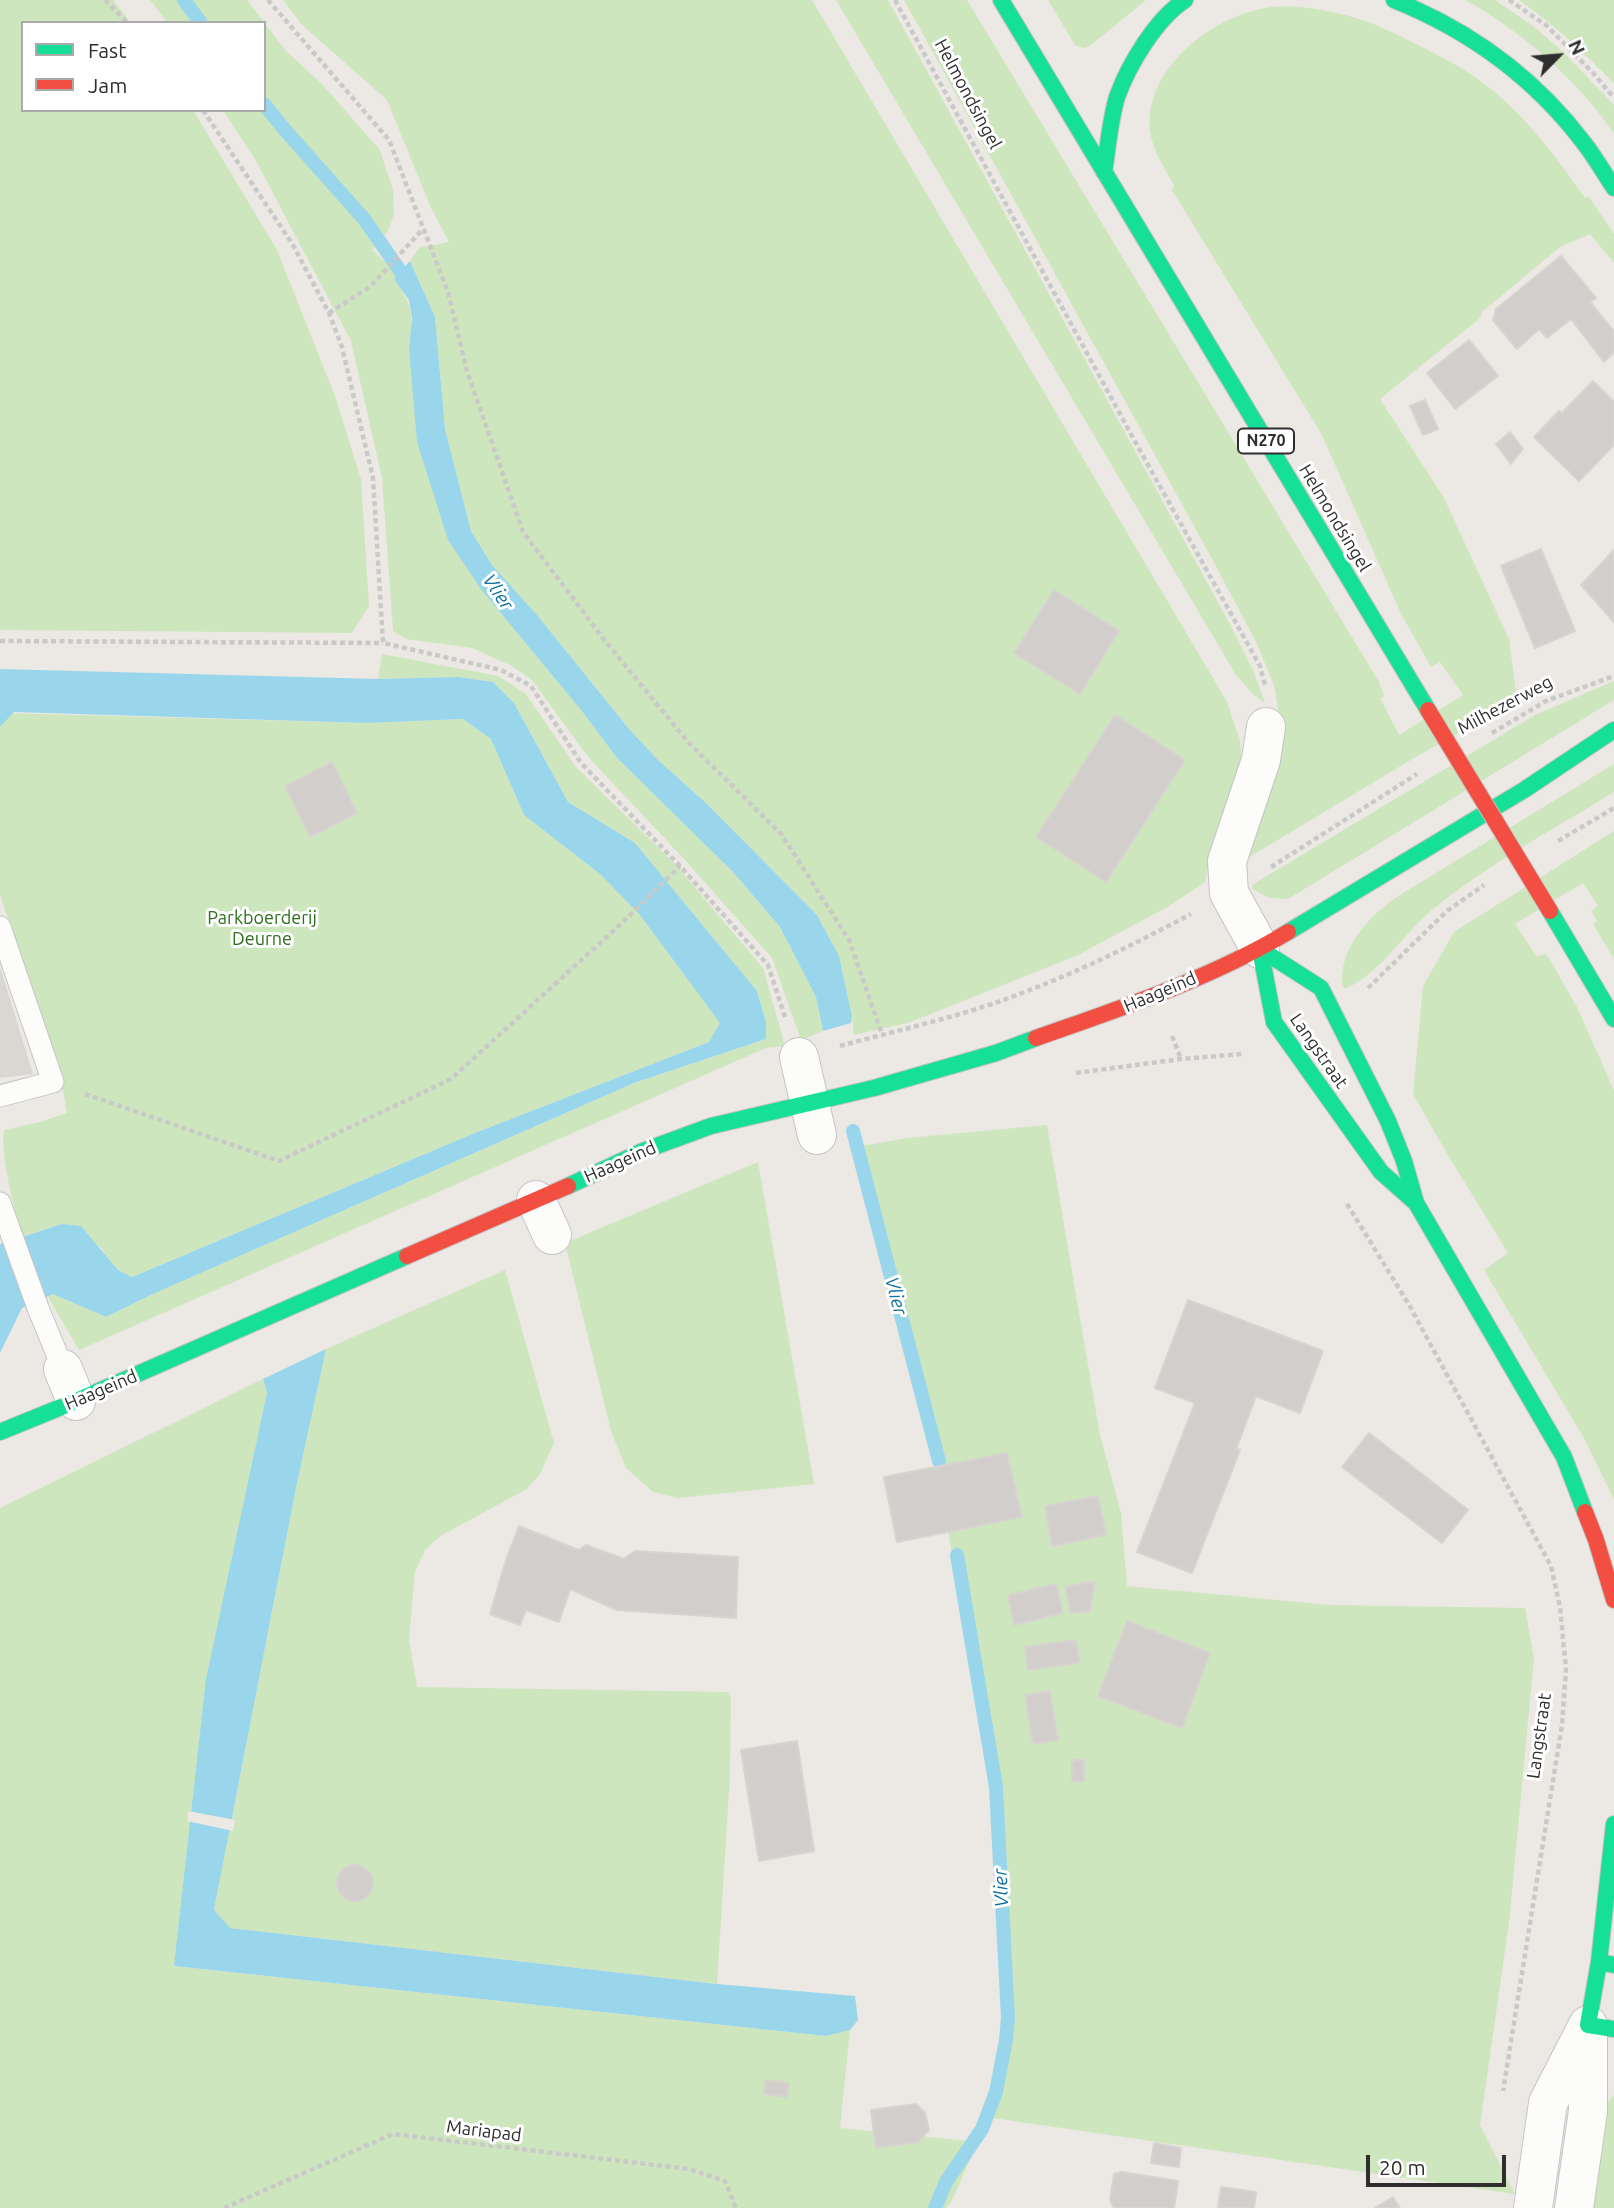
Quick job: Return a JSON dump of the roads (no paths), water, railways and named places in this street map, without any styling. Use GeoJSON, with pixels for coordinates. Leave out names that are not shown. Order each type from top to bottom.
{"type":"FeatureCollection","features":[{"type":"Feature","properties":{"kind":"main road","name":"Helmondsingel"},"geometry":{"type":"LineString","coordinates":[[1000,0],[1614,1019]]}},
{"type":"Feature","properties":{"kind":"main road"},"geometry":{"type":"LineString","coordinates":[[1104,172],[1117,98],[1136,56],[1173,8],[1185,0]]}},
{"type":"Feature","properties":{"kind":"main road"},"geometry":{"type":"LineString","coordinates":[[1394,0],[1429,14],[1486,47],[1536,89],[1584,143],[1614,188]]}},
{"type":"Feature","properties":{"kind":"main road","name":"Haageind"},"geometry":{"type":"LineString","coordinates":[[0,1432],[70,1385],[536,1199],[642,1150],[711,1126],[813,1119],[874,1088],[1020,1045],[1156,995],[1260,949],[1524,790],[1614,730]]}},
{"type":"Feature","properties":{"kind":"main road","name":"Langstraat"},"geometry":{"type":"LineString","coordinates":[[1260,949],[1274,1023],[1381,1171],[1416,1203]]}},
{"type":"Feature","properties":{"kind":"main road","name":"Langstraat"},"geometry":{"type":"LineString","coordinates":[[1260,949],[1321,988],[1388,1121],[1404,1161],[1416,1203],[1564,1457],[1596,1540],[1614,1600]]}},
{"type":"Feature","properties":{"kind":"main road"},"geometry":{"type":"LineString","coordinates":[[1605,2033],[1614,1824]]}},
{"type":"Feature","properties":{"kind":"street"},"geometry":{"type":"LineString","coordinates":[[1260,949],[1229,893],[1227,862],[1261,760],[1266,727]]}},
{"type":"Feature","properties":{"kind":"street"},"geometry":{"type":"LineString","coordinates":[[799,1057],[813,1119]]}},
{"type":"Feature","properties":{"kind":"street"},"geometry":{"type":"LineString","coordinates":[[536,1199],[552,1235]]}},
{"type":"Feature","properties":{"kind":"street"},"geometry":{"type":"LineString","coordinates":[[1534,2208],[1548,2103],[1605,2033]]}},
{"type":"Feature","properties":{"kind":"street"},"geometry":{"type":"LineString","coordinates":[[1574,2208],[1588,2111],[1605,2033]]}},
{"type":"Feature","properties":{"kind":"lane"},"geometry":{"type":"LineString","coordinates":[[0,927],[52,1082],[0,1096]]}},
{"type":"Feature","properties":{"kind":"lane"},"geometry":{"type":"LineString","coordinates":[[0,1203],[38,1308],[70,1385]]}},
{"type":"Feature","properties":{"kind":"water"},"geometry":{"type":"Polygon","coordinates":[[[410,261],[435,317],[445,429],[471,531],[492,565],[537,615],[629,729],[817,915],[839,956],[852,1016],[851,1023],[823,1031],[816,997],[780,927],[733,872],[617,758],[481,589],[448,540],[417,442],[409,348],[412,318],[409,300],[394,279],[410,261]]]}},
{"type":"Feature","properties":{"kind":"water"},"geometry":{"type":"Polygon","coordinates":[[[0,669],[378,679],[458,677],[493,682],[514,703],[568,802],[635,843],[757,991],[766,1022],[766,1039],[634,1083],[106,1317],[53,1294],[22,1308],[0,1353],[0,1244],[62,1224],[81,1226],[118,1270],[132,1277],[475,1133],[709,1042],[720,1023],[640,915],[600,874],[524,815],[491,739],[463,719],[367,723],[14,712],[0,727],[0,669]]]}},
{"type":"Feature","properties":{"kind":"water"},"geometry":{"type":"Polygon","coordinates":[[[326,1349],[296,1488],[214,1910],[230,1928],[717,1984],[855,1996],[858,2020],[850,2030],[826,2036],[174,1966],[206,1679],[267,1393],[263,1379],[326,1349]]]}},
{"type":"Feature","properties":{"kind":"waterway","name":"Vlier"},"geometry":{"type":"LineString","coordinates":[[184,0],[200,21]]}},
{"type":"Feature","properties":{"kind":"waterway","name":"Vlier"},"geometry":{"type":"LineString","coordinates":[[266,106],[364,219],[410,285]]}},
{"type":"Feature","properties":{"kind":"waterway","name":"Vlier"},"geometry":{"type":"LineString","coordinates":[[853,1131],[939,1461]]}},
{"type":"Feature","properties":{"kind":"waterway","name":"Vlier"},"geometry":{"type":"LineString","coordinates":[[935,2208],[946,2182],[982,2129],[996,2092],[1008,2018],[996,1787],[957,1555]]}},
{"type":"Feature","properties":{"kind":"park label","name":"Parkboerderij Deurne"},"geometry":{"type":"Point","coordinates":[262,928]}}]}
